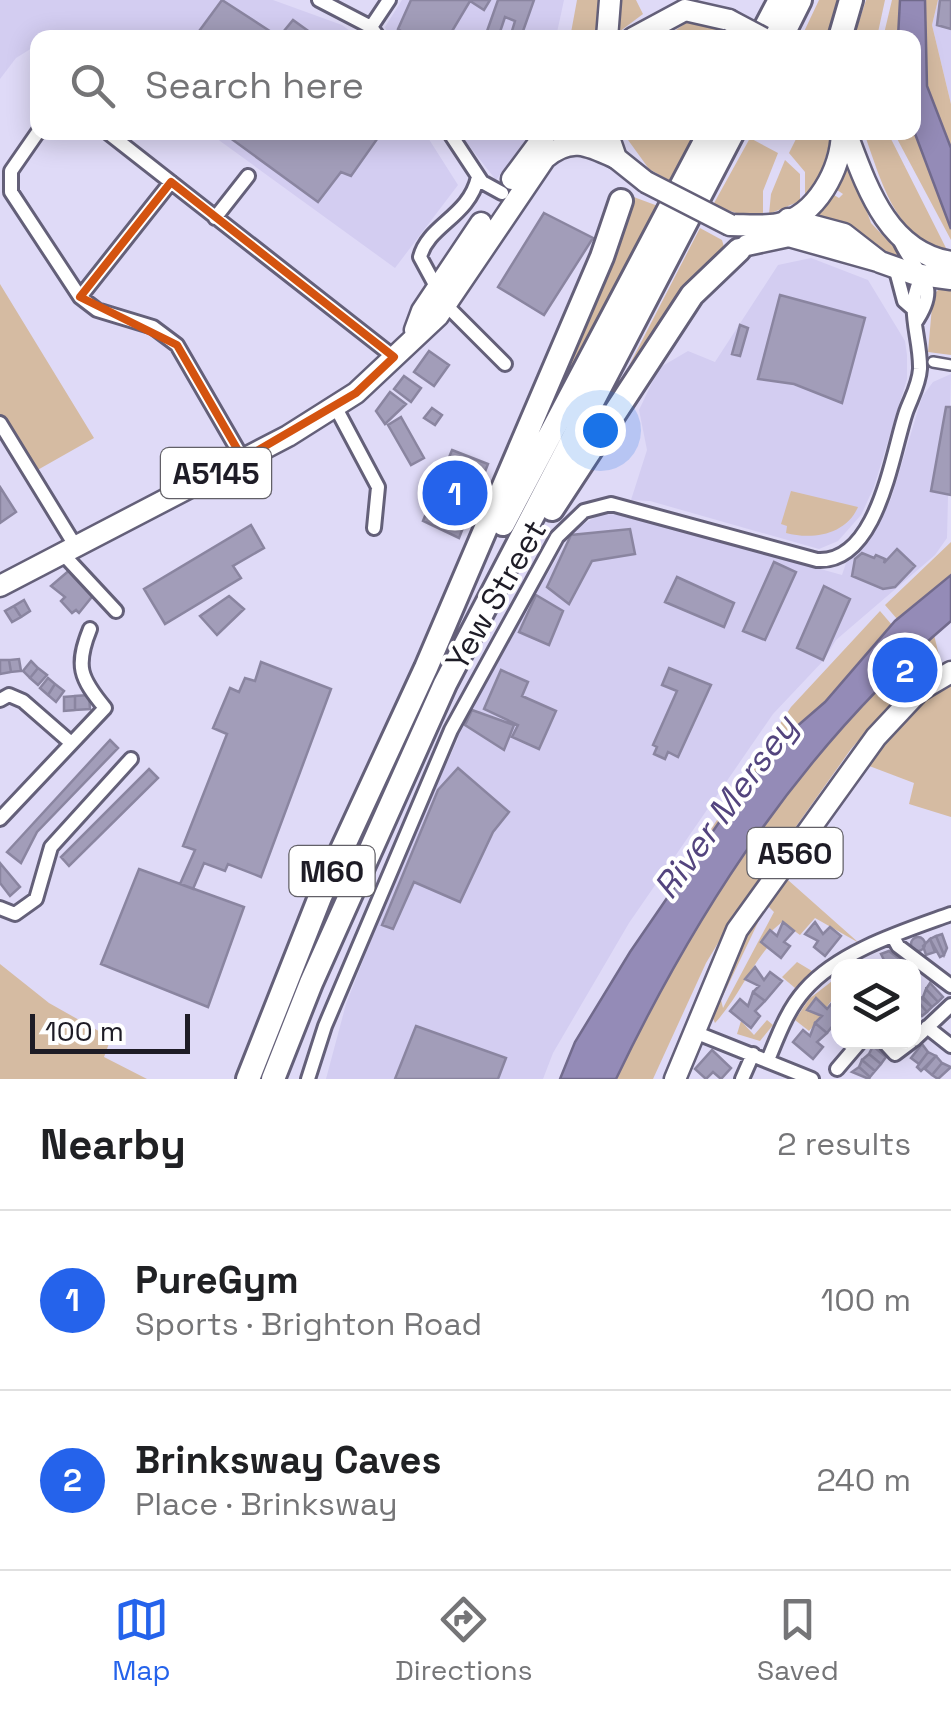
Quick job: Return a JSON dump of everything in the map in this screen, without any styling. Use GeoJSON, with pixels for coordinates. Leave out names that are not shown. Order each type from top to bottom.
{"type":"FeatureCollection","features":[{"type":"Feature","properties":{"kind":"highway"},"geometry":{"type":"LineString","coordinates":[[766,30],[780,0]]}},
{"type":"Feature","properties":{"kind":"highway"},"geometry":{"type":"LineString","coordinates":[[785,30],[800,0]]}},
{"type":"Feature","properties":{"kind":"highway"},"geometry":{"type":"LineString","coordinates":[[842,30],[851,0]]}},
{"type":"Feature","properties":{"kind":"highway","name":"M60"},"geometry":{"type":"LineString","coordinates":[[426,668],[706,140]]}},
{"type":"Feature","properties":{"kind":"highway","name":"M60"},"geometry":{"type":"LineString","coordinates":[[272,1079],[445,684],[729,140]]}},
{"type":"Feature","properties":{"kind":"highway","name":"M60"},"geometry":{"type":"LineString","coordinates":[[248,1079],[320,896],[426,668],[602,258],[621,201]]}},
{"type":"Feature","properties":{"kind":"highway","name":"M60"},"geometry":{"type":"LineString","coordinates":[[445,684],[692,295],[743,247]]}},
{"type":"Feature","properties":{"kind":"main road"},"geometry":{"type":"LineString","coordinates":[[608,30],[610,0]]}},
{"type":"Feature","properties":{"kind":"main road"},"geometry":{"type":"LineString","coordinates":[[663,0],[729,20],[747,30]]}},
{"type":"Feature","properties":{"kind":"main road"},"geometry":{"type":"LineString","coordinates":[[648,30],[689,9],[720,0]]}},
{"type":"Feature","properties":{"kind":"main road","name":"A5145"},"geometry":{"type":"LineString","coordinates":[[442,296],[502,193],[540,140]]}},
{"type":"Feature","properties":{"kind":"main road"},"geometry":{"type":"LineString","coordinates":[[610,140],[620,163],[621,201]]}},
{"type":"Feature","properties":{"kind":"main road"},"geometry":{"type":"LineString","coordinates":[[743,247],[815,200],[833,174],[842,140]]}},
{"type":"Feature","properties":{"kind":"main road"},"geometry":{"type":"LineString","coordinates":[[848,140],[878,208],[898,236],[941,272]]}},
{"type":"Feature","properties":{"kind":"main road","name":"A5145"},"geometry":{"type":"LineString","coordinates":[[0,586],[336,408],[414,334],[545,158],[560,145],[582,143],[620,163]]}},
{"type":"Feature","properties":{"kind":"main road"},"geometry":{"type":"LineString","coordinates":[[620,163],[646,182],[730,225],[783,222],[844,234],[887,264]]}},
{"type":"Feature","properties":{"kind":"main road"},"geometry":{"type":"LineString","coordinates":[[743,247],[789,236],[887,264],[941,272]]}},
{"type":"Feature","properties":{"kind":"main road","name":"A560"},"geometry":{"type":"LineString","coordinates":[[675,1079],[732,939],[847,774],[919,690],[951,672]]}},
{"type":"Feature","properties":{"kind":"street"},"geometry":{"type":"LineString","coordinates":[[319,0],[372,30]]}},
{"type":"Feature","properties":{"kind":"street"},"geometry":{"type":"LineString","coordinates":[[376,30],[389,0]]}},
{"type":"Feature","properties":{"kind":"street"},"geometry":{"type":"LineString","coordinates":[[32,140],[11,171],[11,192],[80,297],[98,310],[153,327],[177,346],[244,459]]}},
{"type":"Feature","properties":{"kind":"street"},"geometry":{"type":"LineString","coordinates":[[118,140],[394,357]]}},
{"type":"Feature","properties":{"kind":"street"},"geometry":{"type":"LineString","coordinates":[[454,140],[478,177],[502,193]]}},
{"type":"Feature","properties":{"kind":"street"},"geometry":{"type":"LineString","coordinates":[[214,218],[248,176]]}},
{"type":"Feature","properties":{"kind":"street"},"geometry":{"type":"LineString","coordinates":[[478,177],[466,208],[421,251],[422,262],[442,296],[468,328],[505,364]]}},
{"type":"Feature","properties":{"kind":"street"},"geometry":{"type":"LineString","coordinates":[[80,297],[171,182]]}},
{"type":"Feature","properties":{"kind":"street","name":"Yew Street"},"geometry":{"type":"LineString","coordinates":[[308,1079],[325,1026],[451,730],[557,537],[584,510],[611,504],[817,560],[833,558],[867,527],[884,494],[919,374],[912,308],[904,301],[887,264]]}},
{"type":"Feature","properties":{"kind":"street","name":"Yew Street"},"geometry":{"type":"LineString","coordinates":[[912,308],[941,272]]}},
{"type":"Feature","properties":{"kind":"street","name":"Yew Street"},"geometry":{"type":"LineString","coordinates":[[915,323],[941,272]]}},
{"type":"Feature","properties":{"kind":"street"},"geometry":{"type":"LineString","coordinates":[[414,334],[444,324],[468,328]]}},
{"type":"Feature","properties":{"kind":"street"},"geometry":{"type":"LineString","coordinates":[[933,362],[951,365]]}},
{"type":"Feature","properties":{"kind":"street"},"geometry":{"type":"LineString","coordinates":[[336,408],[378,487],[374,528]]}},
{"type":"Feature","properties":{"kind":"street"},"geometry":{"type":"LineString","coordinates":[[0,423],[70,550],[116,611]]}},
{"type":"Feature","properties":{"kind":"street"},"geometry":{"type":"LineString","coordinates":[[0,819],[105,708],[86,685],[79,656],[90,629]]}},
{"type":"Feature","properties":{"kind":"street"},"geometry":{"type":"LineString","coordinates":[[0,700],[9,695],[24,701],[70,742]]}},
{"type":"Feature","properties":{"kind":"street"},"geometry":{"type":"LineString","coordinates":[[0,908],[15,914],[36,899],[51,846],[131,759]]}},
{"type":"Feature","properties":{"kind":"street"},"geometry":{"type":"LineString","coordinates":[[768,1060],[791,1009],[809,986],[893,936],[951,914]]}},
{"type":"Feature","properties":{"kind":"street"},"geometry":{"type":"LineString","coordinates":[[893,936],[898,946],[951,986]]}},
{"type":"Feature","properties":{"kind":"street"},"geometry":{"type":"LineString","coordinates":[[921,1033],[951,1006]]}},
{"type":"Feature","properties":{"kind":"street"},"geometry":{"type":"LineString","coordinates":[[927,1028],[951,1046]]}},
{"type":"Feature","properties":{"kind":"street"},"geometry":{"type":"LineString","coordinates":[[692,1031],[812,1079]]}},
{"type":"Feature","properties":{"kind":"street"},"geometry":{"type":"LineString","coordinates":[[838,1069],[854,1049]]}},
{"type":"Feature","properties":{"kind":"street"},"geometry":{"type":"LineString","coordinates":[[742,1079],[753,1054]]}},
{"type":"Feature","properties":{"kind":"highlighted area"},"geometry":{"type":"Polygon","coordinates":[[[171,182],[394,357],[356,393],[243,459],[177,345],[80,297],[171,182]]]}},
{"type":"Feature","properties":{"kind":"shaded area"},"geometry":{"type":"Polygon","coordinates":[[[0,0],[273,0],[349,30],[30,30],[30,49],[16,58],[0,79],[0,0]]]}},
{"type":"Feature","properties":{"kind":"shaded area"},"geometry":{"type":"Polygon","coordinates":[[[402,0],[564,0],[558,30],[385,27],[402,0]]]}},
{"type":"Feature","properties":{"kind":"shaded area"},"geometry":{"type":"Polygon","coordinates":[[[577,0],[602,0],[596,30],[571,30],[577,0]]]}},
{"type":"Feature","properties":{"kind":"shaded area"},"geometry":{"type":"Polygon","coordinates":[[[618,0],[636,0],[643,14],[622,30],[615,30],[618,0]]]}},
{"type":"Feature","properties":{"kind":"shaded area"},"geometry":{"type":"Polygon","coordinates":[[[819,0],[840,0],[830,30],[805,30],[819,0]]]}},
{"type":"Feature","properties":{"kind":"shaded area"},"geometry":{"type":"Polygon","coordinates":[[[866,0],[885,0],[879,30],[856,30],[866,0]]]}},
{"type":"Feature","properties":{"kind":"shaded area"},"geometry":{"type":"Polygon","coordinates":[[[892,0],[900,0],[898,30],[885,30],[892,0]]]}},
{"type":"Feature","properties":{"kind":"shaded area"},"geometry":{"type":"Polygon","coordinates":[[[900,0],[925,0],[927,86],[951,148],[951,229],[917,140],[921,140],[921,30],[898,30],[900,0]]]}},
{"type":"Feature","properties":{"kind":"shaded area"},"geometry":{"type":"Polygon","coordinates":[[[925,0],[938,0],[932,25],[951,104],[951,148],[927,86],[925,0]]]}},
{"type":"Feature","properties":{"kind":"shaded area"},"geometry":{"type":"Polygon","coordinates":[[[938,0],[951,0],[951,104],[932,25],[938,0]]]}},
{"type":"Feature","properties":{"kind":"shaded area"},"geometry":{"type":"Polygon","coordinates":[[[686,23],[713,25],[723,30],[676,30],[686,23]]]}},
{"type":"Feature","properties":{"kind":"shaded area"},"geometry":{"type":"Polygon","coordinates":[[[219,140],[429,140],[458,185],[395,268],[219,140]]]}},
{"type":"Feature","properties":{"kind":"shaded area"},"geometry":{"type":"Polygon","coordinates":[[[465,140],[527,140],[496,180],[465,140]]]}},
{"type":"Feature","properties":{"kind":"shaded area"},"geometry":{"type":"Polygon","coordinates":[[[628,140],[695,140],[672,182],[649,169],[628,140]]]}},
{"type":"Feature","properties":{"kind":"shaded area"},"geometry":{"type":"Polygon","coordinates":[[[749,140],[778,153],[763,191],[763,215],[736,213],[713,205],[749,140]]]}},
{"type":"Feature","properties":{"kind":"shaded area"},"geometry":{"type":"Polygon","coordinates":[[[796,140],[830,140],[820,178],[805,195],[805,172],[789,153],[796,140]]]}},
{"type":"Feature","properties":{"kind":"shaded area"},"geometry":{"type":"Polygon","coordinates":[[[867,140],[892,140],[948,252],[914,234],[884,187],[867,140]]]}},
{"type":"Feature","properties":{"kind":"shaded area"},"geometry":{"type":"Polygon","coordinates":[[[898,140],[917,140],[951,229],[951,240],[898,140]]]}},
{"type":"Feature","properties":{"kind":"shaded area"},"geometry":{"type":"Polygon","coordinates":[[[785,160],[800,174],[800,201],[769,214],[771,194],[785,160]]]}},
{"type":"Feature","properties":{"kind":"shaded area"},"geometry":{"type":"Polygon","coordinates":[[[850,164],[871,223],[907,261],[820,221],[818,212],[834,195],[839,198],[843,194],[837,190],[850,164]]]}},
{"type":"Feature","properties":{"kind":"shaded area"},"geometry":{"type":"Polygon","coordinates":[[[631,196],[658,206],[543,420],[631,196]]]}},
{"type":"Feature","properties":{"kind":"shaded area"},"geometry":{"type":"Polygon","coordinates":[[[700,228],[722,240],[724,247],[695,277],[599,424],[700,228]]]}},
{"type":"Feature","properties":{"kind":"shaded area"},"geometry":{"type":"Polygon","coordinates":[[[811,258],[868,280],[905,341],[907,379],[874,487],[861,515],[838,541],[819,549],[650,501],[631,500],[647,450],[639,410],[659,368],[688,351],[715,362],[778,265],[811,258]]]}},
{"type":"Feature","properties":{"kind":"shaded area"},"geometry":{"type":"Polygon","coordinates":[[[0,284],[94,438],[34,472],[0,414],[0,284]]]}},
{"type":"Feature","properties":{"kind":"shaded area"},"geometry":{"type":"Polygon","coordinates":[[[940,288],[951,288],[951,355],[928,352],[933,295],[940,288]]]}},
{"type":"Feature","properties":{"kind":"shaded area"},"geometry":{"type":"Polygon","coordinates":[[[951,374],[947,538],[935,555],[836,640],[823,661],[773,714],[629,923],[553,1053],[543,1079],[326,1079],[346,1004],[405,853],[458,739],[457,732],[493,659],[497,660],[573,531],[600,514],[627,515],[842,575],[848,557],[872,533],[891,499],[922,397],[933,382],[951,374]]]}},
{"type":"Feature","properties":{"kind":"shaded area"},"geometry":{"type":"Polygon","coordinates":[[[791,491],[858,507],[845,524],[827,533],[786,533],[787,526],[781,524],[791,491]]]}},
{"type":"Feature","properties":{"kind":"shaded area"},"geometry":{"type":"Polygon","coordinates":[[[951,542],[951,575],[897,619],[885,605],[951,542]]]}},
{"type":"Feature","properties":{"kind":"shaded area"},"geometry":{"type":"Polygon","coordinates":[[[951,575],[951,621],[848,721],[760,832],[683,952],[616,1079],[560,1079],[575,1042],[630,952],[733,802],[781,740],[825,702],[895,621],[951,575]]]}},
{"type":"Feature","properties":{"kind":"shaded area"},"geometry":{"type":"Polygon","coordinates":[[[880,611],[892,625],[825,702],[781,740],[698,849],[791,707],[880,611]]]}},
{"type":"Feature","properties":{"kind":"shaded area"},"geometry":{"type":"Polygon","coordinates":[[[934,635],[941,663],[906,686],[851,749],[744,900],[706,963],[653,1079],[616,1079],[683,946],[742,850],[825,748],[934,635]]]}},
{"type":"Feature","properties":{"kind":"shaded area"},"geometry":{"type":"Polygon","coordinates":[[[951,684],[951,817],[909,804],[914,783],[864,764],[920,702],[951,684]]]}},
{"type":"Feature","properties":{"kind":"shaded area"},"geometry":{"type":"Polygon","coordinates":[[[788,880],[859,943],[815,918],[800,935],[782,922],[760,941],[767,948],[715,1023],[711,1014],[746,934],[762,914],[721,1000],[723,1008],[774,912],[768,906],[788,880]]]}},
{"type":"Feature","properties":{"kind":"shaded area"},"geometry":{"type":"Polygon","coordinates":[[[797,962],[812,971],[795,988],[782,977],[797,962]]]}},
{"type":"Feature","properties":{"kind":"shaded area"},"geometry":{"type":"Polygon","coordinates":[[[0,964],[49,1003],[111,1038],[104,1057],[147,1079],[0,1079],[0,964]]]}},
{"type":"Feature","properties":{"kind":"shaded area"},"geometry":{"type":"Polygon","coordinates":[[[831,982],[831,1001],[826,1008],[816,999],[808,1009],[822,1016],[809,1031],[795,1020],[809,999],[831,982]]]}},
{"type":"Feature","properties":{"kind":"shaded area"},"geometry":{"type":"Polygon","coordinates":[[[767,1020],[773,1025],[760,1041],[737,1034],[741,1021],[754,1035],[767,1020]]]}},
{"type":"Feature","properties":{"kind":"building"},"geometry":{"type":"Polygon","coordinates":[[[222,0],[268,30],[200,30],[222,0]]]}},
{"type":"Feature","properties":{"kind":"building"},"geometry":{"type":"Polygon","coordinates":[[[411,0],[490,0],[484,10],[470,1],[453,30],[398,29],[411,0]]]}},
{"type":"Feature","properties":{"kind":"building"},"geometry":{"type":"Polygon","coordinates":[[[498,0],[534,0],[523,30],[512,30],[515,21],[505,17],[501,30],[487,30],[498,0]]]}},
{"type":"Feature","properties":{"kind":"building"},"geometry":{"type":"Polygon","coordinates":[[[940,0],[951,0],[951,29],[937,25],[940,0]]]}},
{"type":"Feature","properties":{"kind":"building"},"geometry":{"type":"Polygon","coordinates":[[[293,20],[307,30],[285,30],[293,20]]]}},
{"type":"Feature","properties":{"kind":"building"},"geometry":{"type":"Polygon","coordinates":[[[233,140],[376,140],[351,176],[341,172],[318,202],[233,140]]]}},
{"type":"Feature","properties":{"kind":"building"},"geometry":{"type":"Polygon","coordinates":[[[544,213],[593,238],[544,315],[498,287],[544,213]]]}},
{"type":"Feature","properties":{"kind":"building"},"geometry":{"type":"Polygon","coordinates":[[[780,295],[865,318],[842,403],[794,384],[758,379],[780,295]]]}},
{"type":"Feature","properties":{"kind":"building"},"geometry":{"type":"Polygon","coordinates":[[[740,325],[748,328],[740,356],[732,354],[740,325]]]}},
{"type":"Feature","properties":{"kind":"building"},"geometry":{"type":"Polygon","coordinates":[[[429,351],[449,365],[434,386],[414,372],[429,351]]]}},
{"type":"Feature","properties":{"kind":"building"},"geometry":{"type":"Polygon","coordinates":[[[404,376],[421,388],[411,402],[394,389],[404,376]]]}},
{"type":"Feature","properties":{"kind":"building"},"geometry":{"type":"Polygon","coordinates":[[[390,392],[406,404],[385,424],[376,411],[390,392]]]}},
{"type":"Feature","properties":{"kind":"building"},"geometry":{"type":"Polygon","coordinates":[[[946,407],[951,407],[951,495],[931,491],[946,407]]]}},
{"type":"Feature","properties":{"kind":"building"},"geometry":{"type":"Polygon","coordinates":[[[432,408],[442,415],[435,425],[424,418],[432,408]]]}},
{"type":"Feature","properties":{"kind":"building"},"geometry":{"type":"Polygon","coordinates":[[[401,417],[424,458],[411,465],[388,425],[401,417]]]}},
{"type":"Feature","properties":{"kind":"building"},"geometry":{"type":"Polygon","coordinates":[[[452,450],[488,464],[459,538],[423,521],[452,450]]]}},
{"type":"Feature","properties":{"kind":"building"},"geometry":{"type":"Polygon","coordinates":[[[0,487],[16,512],[0,523],[0,487]]]}},
{"type":"Feature","properties":{"kind":"building"},"geometry":{"type":"Polygon","coordinates":[[[251,525],[264,548],[233,566],[241,578],[165,624],[144,589],[251,525]]]}},
{"type":"Feature","properties":{"kind":"building"},"geometry":{"type":"Polygon","coordinates":[[[630,529],[635,554],[592,561],[569,604],[547,587],[571,535],[630,529]]]}},
{"type":"Feature","properties":{"kind":"building"},"geometry":{"type":"Polygon","coordinates":[[[897,549],[915,566],[895,587],[883,589],[852,576],[855,559],[862,553],[885,559],[884,563],[897,549]]]}},
{"type":"Feature","properties":{"kind":"building"},"geometry":{"type":"Polygon","coordinates":[[[774,562],[796,572],[765,640],[743,631],[774,562]]]}},
{"type":"Feature","properties":{"kind":"building"},"geometry":{"type":"Polygon","coordinates":[[[72,568],[95,593],[79,613],[72,613],[61,601],[65,597],[51,586],[72,568]]]}},
{"type":"Feature","properties":{"kind":"building"},"geometry":{"type":"Polygon","coordinates":[[[677,577],[734,603],[724,627],[665,602],[677,577]]]}},
{"type":"Feature","properties":{"kind":"building"},"geometry":{"type":"Polygon","coordinates":[[[824,586],[850,599],[823,660],[797,648],[824,586]]]}},
{"type":"Feature","properties":{"kind":"building"},"geometry":{"type":"Polygon","coordinates":[[[536,595],[563,611],[549,645],[519,632],[536,595]]]}},
{"type":"Feature","properties":{"kind":"building"},"geometry":{"type":"Polygon","coordinates":[[[229,596],[244,609],[217,635],[200,616],[229,596]]]}},
{"type":"Feature","properties":{"kind":"building"},"geometry":{"type":"Polygon","coordinates":[[[24,600],[30,611],[21,617],[14,606],[24,600]]]}},
{"type":"Feature","properties":{"kind":"building"},"geometry":{"type":"Polygon","coordinates":[[[14,606],[21,617],[12,622],[5,611],[14,606]]]}},
{"type":"Feature","properties":{"kind":"building"},"geometry":{"type":"Polygon","coordinates":[[[19,659],[21,671],[11,672],[9,660],[19,659]]]}},
{"type":"Feature","properties":{"kind":"building"},"geometry":{"type":"Polygon","coordinates":[[[0,660],[9,660],[11,672],[0,674],[0,660]]]}},
{"type":"Feature","properties":{"kind":"building"},"geometry":{"type":"Polygon","coordinates":[[[31,661],[38,668],[30,678],[23,671],[31,661]]]}},
{"type":"Feature","properties":{"kind":"building"},"geometry":{"type":"Polygon","coordinates":[[[261,662],[331,689],[261,877],[228,864],[225,871],[204,863],[193,889],[180,884],[195,850],[183,846],[227,734],[213,728],[230,688],[239,692],[245,678],[255,681],[261,662]]]}},
{"type":"Feature","properties":{"kind":"building"},"geometry":{"type":"Polygon","coordinates":[[[38,668],[47,675],[38,685],[30,678],[38,668]]]}},
{"type":"Feature","properties":{"kind":"building"},"geometry":{"type":"Polygon","coordinates":[[[669,668],[711,685],[678,757],[668,752],[665,759],[654,754],[657,747],[653,745],[677,691],[662,685],[669,668]]]}},
{"type":"Feature","properties":{"kind":"building"},"geometry":{"type":"Polygon","coordinates":[[[501,670],[528,682],[522,696],[556,711],[539,749],[512,737],[518,725],[484,709],[501,670]]]}},
{"type":"Feature","properties":{"kind":"building"},"geometry":{"type":"Polygon","coordinates":[[[48,678],[55,684],[48,695],[40,688],[48,678]]]}},
{"type":"Feature","properties":{"kind":"building"},"geometry":{"type":"Polygon","coordinates":[[[55,684],[64,691],[56,702],[48,695],[55,684]]]}},
{"type":"Feature","properties":{"kind":"building"},"geometry":{"type":"Polygon","coordinates":[[[89,695],[90,709],[75,710],[75,696],[89,695]]]}},
{"type":"Feature","properties":{"kind":"building"},"geometry":{"type":"Polygon","coordinates":[[[75,696],[75,710],[64,711],[64,697],[75,696]]]}},
{"type":"Feature","properties":{"kind":"building"},"geometry":{"type":"Polygon","coordinates":[[[472,710],[514,725],[504,750],[465,725],[472,710]]]}},
{"type":"Feature","properties":{"kind":"building"},"geometry":{"type":"Polygon","coordinates":[[[110,740],[118,748],[37,832],[21,863],[7,852],[110,740]]]}},
{"type":"Feature","properties":{"kind":"building"},"geometry":{"type":"Polygon","coordinates":[[[458,768],[509,812],[493,832],[460,902],[414,882],[393,929],[382,925],[438,790],[458,768]]]}},
{"type":"Feature","properties":{"kind":"building"},"geometry":{"type":"Polygon","coordinates":[[[149,769],[158,778],[69,866],[61,857],[149,769]]]}},
{"type":"Feature","properties":{"kind":"building"},"geometry":{"type":"Polygon","coordinates":[[[0,863],[20,887],[10,896],[0,883],[0,863]]]}},
{"type":"Feature","properties":{"kind":"building"},"geometry":{"type":"Polygon","coordinates":[[[139,869],[244,907],[208,1007],[101,964],[139,869]]]}},
{"type":"Feature","properties":{"kind":"building"},"geometry":{"type":"Polygon","coordinates":[[[783,922],[794,931],[784,942],[790,946],[781,958],[761,942],[770,930],[777,936],[783,922]]]}},
{"type":"Feature","properties":{"kind":"building"},"geometry":{"type":"Polygon","coordinates":[[[815,922],[823,934],[830,927],[841,936],[825,956],[814,947],[818,941],[805,934],[815,922]]]}},
{"type":"Feature","properties":{"kind":"building"},"geometry":{"type":"Polygon","coordinates":[[[942,934],[947,948],[944,955],[936,936],[942,934]]]}},
{"type":"Feature","properties":{"kind":"building"},"geometry":{"type":"Polygon","coordinates":[[[936,936],[944,955],[940,957],[930,939],[936,936]]]}},
{"type":"Feature","properties":{"kind":"building"},"geometry":{"type":"Polygon","coordinates":[[[918,937],[925,944],[918,951],[911,944],[918,937]]]}},
{"type":"Feature","properties":{"kind":"building"},"geometry":{"type":"Polygon","coordinates":[[[930,939],[935,952],[926,955],[923,946],[930,939]]]}},
{"type":"Feature","properties":{"kind":"building"},"geometry":{"type":"Polygon","coordinates":[[[889,951],[899,959],[884,959],[881,954],[889,951]]]}},
{"type":"Feature","properties":{"kind":"building"},"geometry":{"type":"Polygon","coordinates":[[[755,967],[764,980],[770,972],[782,981],[765,1001],[753,992],[759,986],[745,979],[755,967]]]}},
{"type":"Feature","properties":{"kind":"building"},"geometry":{"type":"Polygon","coordinates":[[[930,983],[943,997],[938,1002],[926,989],[930,983]]]}},
{"type":"Feature","properties":{"kind":"building"},"geometry":{"type":"Polygon","coordinates":[[[926,989],[938,1002],[932,1007],[923,997],[926,989]]]}},
{"type":"Feature","properties":{"kind":"building"},"geometry":{"type":"Polygon","coordinates":[[[753,992],[765,1001],[755,1011],[760,1016],[751,1028],[730,1011],[740,999],[748,1006],[753,992]]]}},
{"type":"Feature","properties":{"kind":"building"},"geometry":{"type":"Polygon","coordinates":[[[816,998],[827,1009],[831,1004],[831,1028],[827,1033],[815,1023],[822,1016],[807,1010],[816,998]]]}},
{"type":"Feature","properties":{"kind":"building"},"geometry":{"type":"Polygon","coordinates":[[[921,998],[932,1007],[927,1012],[921,1005],[921,998]]]}},
{"type":"Feature","properties":{"kind":"building"},"geometry":{"type":"Polygon","coordinates":[[[815,1023],[827,1033],[817,1042],[823,1047],[813,1059],[793,1042],[803,1030],[810,1036],[815,1023]]]}},
{"type":"Feature","properties":{"kind":"building"},"geometry":{"type":"Polygon","coordinates":[[[416,1026],[506,1058],[498,1079],[395,1079],[416,1026]]]}},
{"type":"Feature","properties":{"kind":"building"},"geometry":{"type":"Polygon","coordinates":[[[921,1045],[928,1052],[919,1064],[911,1058],[921,1045]]]}},
{"type":"Feature","properties":{"kind":"building"},"geometry":{"type":"Polygon","coordinates":[[[877,1049],[886,1057],[881,1064],[869,1054],[877,1049]]]}},
{"type":"Feature","properties":{"kind":"building"},"geometry":{"type":"Polygon","coordinates":[[[712,1050],[731,1068],[721,1079],[713,1072],[706,1079],[695,1069],[712,1050]]]}},
{"type":"Feature","properties":{"kind":"building"},"geometry":{"type":"Polygon","coordinates":[[[928,1052],[936,1056],[921,1071],[917,1067],[928,1052]]]}},
{"type":"Feature","properties":{"kind":"building"},"geometry":{"type":"Polygon","coordinates":[[[869,1054],[881,1064],[875,1071],[862,1060],[869,1054]]]}},
{"type":"Feature","properties":{"kind":"building"},"geometry":{"type":"Polygon","coordinates":[[[936,1056],[942,1063],[932,1075],[925,1069],[936,1056]]]}},
{"type":"Feature","properties":{"kind":"building"},"geometry":{"type":"Polygon","coordinates":[[[862,1060],[875,1071],[870,1077],[859,1067],[862,1060]]]}},
{"type":"Feature","properties":{"kind":"building"},"geometry":{"type":"Polygon","coordinates":[[[942,1063],[951,1067],[938,1079],[932,1075],[942,1063]]]}},
{"type":"Feature","properties":{"kind":"building"},"geometry":{"type":"Polygon","coordinates":[[[859,1067],[870,1077],[869,1079],[852,1072],[859,1067]]]}},
{"type":"Feature","properties":{"kind":"place","name":"PureGym"},"geometry":{"type":"Point","coordinates":[455,493]}},
{"type":"Feature","properties":{"kind":"place","name":"Brinksway Caves"},"geometry":{"type":"Point","coordinates":[905,670]}},
{"type":"Feature","properties":{"kind":"water label","name":"River Mersey"},"geometry":{"type":"Point","coordinates":[725,807]}}]}
